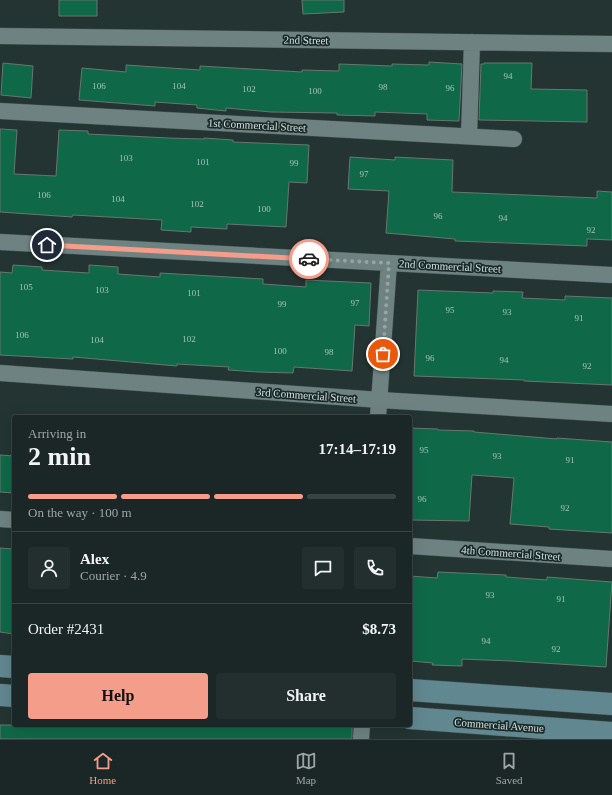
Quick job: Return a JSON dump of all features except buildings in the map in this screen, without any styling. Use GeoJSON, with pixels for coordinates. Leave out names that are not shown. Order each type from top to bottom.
{"type":"FeatureCollection","features":[{"type":"Feature","properties":{"kind":"main road"},"geometry":{"type":"LineString","coordinates":[[0,666],[12,667]]}},
{"type":"Feature","properties":{"kind":"main road"},"geometry":{"type":"LineString","coordinates":[[412,690],[612,704]]}},
{"type":"Feature","properties":{"kind":"main road"},"geometry":{"type":"LineString","coordinates":[[0,695],[12,696]]}},
{"type":"Feature","properties":{"kind":"main road","name":"Commercial Avenue"},"geometry":{"type":"LineString","coordinates":[[412,718],[612,733]]}},
{"type":"Feature","properties":{"kind":"street","name":"2nd Street"},"geometry":{"type":"LineString","coordinates":[[0,36],[612,44]]}},
{"type":"Feature","properties":{"kind":"street"},"geometry":{"type":"LineString","coordinates":[[469,136],[472,42]]}},
{"type":"Feature","properties":{"kind":"street","name":"1st Commercial Street"},"geometry":{"type":"LineString","coordinates":[[0,111],[514,139]]}},
{"type":"Feature","properties":{"kind":"street","name":"2nd Commercial Street"},"geometry":{"type":"LineString","coordinates":[[0,242],[612,275]]}},
{"type":"Feature","properties":{"kind":"street"},"geometry":{"type":"LineString","coordinates":[[378,415],[389,263]]}},
{"type":"Feature","properties":{"kind":"street","name":"3rd Commercial Street"},"geometry":{"type":"LineString","coordinates":[[0,373],[380,400],[612,414]]}},
{"type":"Feature","properties":{"kind":"street"},"geometry":{"type":"LineString","coordinates":[[0,519],[12,520]]}},
{"type":"Feature","properties":{"kind":"street","name":"4th Commercial Street"},"geometry":{"type":"LineString","coordinates":[[412,546],[612,559]]}},
{"type":"Feature","properties":{"kind":"street"},"geometry":{"type":"LineString","coordinates":[[361,739],[362,727]]}},
{"type":"Feature","properties":{"kind":"way so far"},"geometry":{"type":"LineString","coordinates":[[309,259],[389,263],[383,354]]}},
{"type":"Feature","properties":{"kind":"route"},"geometry":{"type":"LineString","coordinates":[[47,245],[309,259]]}}]}
